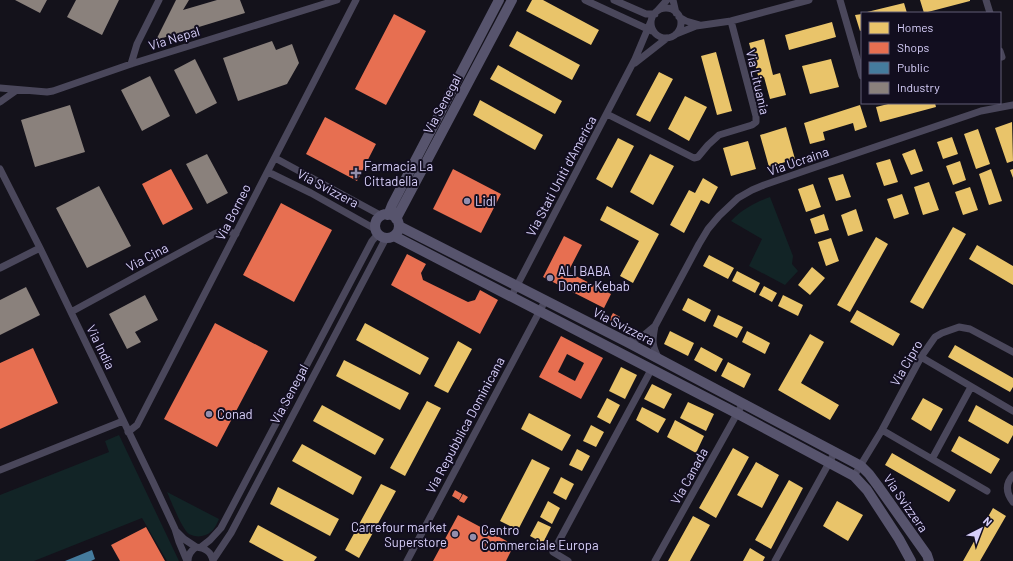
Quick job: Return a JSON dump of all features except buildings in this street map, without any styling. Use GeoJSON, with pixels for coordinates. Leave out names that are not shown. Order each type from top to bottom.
{"type":"FeatureCollection","features":[{"type":"Feature","properties":{"kind":"main road","name":"Via Senegal"},"geometry":{"type":"LineString","coordinates":[[391,219],[395,199],[499,0]]}},
{"type":"Feature","properties":{"kind":"main road","name":"Via Senegal"},"geometry":{"type":"LineString","coordinates":[[391,219],[512,0]]}},
{"type":"Feature","properties":{"kind":"main road"},"geometry":{"type":"LineString","coordinates":[[391,219],[397,233],[383,234],[376,221],[391,219]]}},
{"type":"Feature","properties":{"kind":"main road","name":"Via Svizzera"},"geometry":{"type":"LineString","coordinates":[[391,219],[545,301],[660,359],[861,466],[878,486],[929,561]]}},
{"type":"Feature","properties":{"kind":"main road","name":"Via Svizzera"},"geometry":{"type":"LineString","coordinates":[[383,234],[511,297],[738,414],[854,476],[867,490],[900,539],[911,561]]}},
{"type":"Feature","properties":{"kind":"street"},"geometry":{"type":"LineString","coordinates":[[131,64],[137,44],[159,0]]}},
{"type":"Feature","properties":{"kind":"street","name":"Via Nepal"},"geometry":{"type":"LineString","coordinates":[[0,88],[47,92],[53,91],[131,64],[337,0]]}},
{"type":"Feature","properties":{"kind":"street","name":"Via Borneo"},"geometry":{"type":"LineString","coordinates":[[128,432],[137,425],[356,0]]}},
{"type":"Feature","properties":{"kind":"street"},"geometry":{"type":"LineString","coordinates":[[586,0],[663,38],[667,38],[696,26],[731,21],[785,3],[809,0]]}},
{"type":"Feature","properties":{"kind":"street"},"geometry":{"type":"LineString","coordinates":[[614,0],[646,14],[667,8],[686,21],[704,26]]}},
{"type":"Feature","properties":{"kind":"street"},"geometry":{"type":"LineString","coordinates":[[656,12],[667,0]]}},
{"type":"Feature","properties":{"kind":"street"},"geometry":{"type":"LineString","coordinates":[[673,0],[680,27],[676,34]]}},
{"type":"Feature","properties":{"kind":"street"},"geometry":{"type":"LineString","coordinates":[[840,0],[861,73]]}},
{"type":"Feature","properties":{"kind":"street"},"geometry":{"type":"LineString","coordinates":[[986,0],[990,12]]}},
{"type":"Feature","properties":{"kind":"street","name":"Via Stati Uniti d'America"},"geometry":{"type":"LineString","coordinates":[[511,297],[632,66],[656,12]]}},
{"type":"Feature","properties":{"kind":"street","name":"Via Lituania"},"geometry":{"type":"LineString","coordinates":[[607,114],[694,158],[698,157],[719,135],[752,125],[756,122],[756,116],[731,21]]}},
{"type":"Feature","properties":{"kind":"street","name":"Via Stati Uniti d'America"},"geometry":{"type":"LineString","coordinates":[[632,66],[667,38]]}},
{"type":"Feature","properties":{"kind":"street"},"geometry":{"type":"LineString","coordinates":[[0,102],[18,90]]}},
{"type":"Feature","properties":{"kind":"street","name":"Via Ucraina"},"geometry":{"type":"LineString","coordinates":[[627,342],[644,336],[655,326],[708,229],[738,198],[764,185],[981,111],[1013,105]]}},
{"type":"Feature","properties":{"kind":"street","name":"Via Svizzera"},"geometry":{"type":"LineString","coordinates":[[275,158],[391,219]]}},
{"type":"Feature","properties":{"kind":"street","name":"Via Svizzera"},"geometry":{"type":"LineString","coordinates":[[268,172],[311,193],[383,234]]}},
{"type":"Feature","properties":{"kind":"street","name":"Via India"},"geometry":{"type":"LineString","coordinates":[[1,173],[71,312],[175,529],[187,561]]}},
{"type":"Feature","properties":{"kind":"street","name":"Via Cina"},"geometry":{"type":"LineString","coordinates":[[71,312],[219,232],[224,230],[236,234]]}},
{"type":"Feature","properties":{"kind":"street","name":"Via Senegal"},"geometry":{"type":"LineString","coordinates":[[198,547],[210,540],[221,528],[369,248],[383,234]]}},
{"type":"Feature","properties":{"kind":"street","name":"Via Senegal"},"geometry":{"type":"LineString","coordinates":[[213,561],[231,533],[383,234]]}},
{"type":"Feature","properties":{"kind":"street"},"geometry":{"type":"LineString","coordinates":[[0,268],[40,248]]}},
{"type":"Feature","properties":{"kind":"street","name":"Via Repubblica Dominicana"},"geometry":{"type":"LineString","coordinates":[[407,561],[545,301]]}},
{"type":"Feature","properties":{"kind":"street","name":"Via Ucraina"},"geometry":{"type":"LineString","coordinates":[[655,326],[653,344],[654,349],[660,359]]}},
{"type":"Feature","properties":{"kind":"street","name":"Via Cipro"},"geometry":{"type":"LineString","coordinates":[[854,476],[882,430],[921,357],[935,338],[942,333],[958,327],[970,329],[1013,352]]}},
{"type":"Feature","properties":{"kind":"street"},"geometry":{"type":"LineString","coordinates":[[921,357],[1013,411]]}},
{"type":"Feature","properties":{"kind":"street"},"geometry":{"type":"LineString","coordinates":[[568,561],[553,552],[651,370]]}},
{"type":"Feature","properties":{"kind":"street"},"geometry":{"type":"LineString","coordinates":[[932,459],[972,387]]}},
{"type":"Feature","properties":{"kind":"street","name":"Via Canada"},"geometry":{"type":"LineString","coordinates":[[654,561],[743,403]]}},
{"type":"Feature","properties":{"kind":"street"},"geometry":{"type":"LineString","coordinates":[[0,470],[123,421]]}},
{"type":"Feature","properties":{"kind":"street"},"geometry":{"type":"LineString","coordinates":[[882,430],[987,491]]}},
{"type":"Feature","properties":{"kind":"street"},"geometry":{"type":"LineString","coordinates":[[775,561],[835,452]]}},
{"type":"Feature","properties":{"kind":"street"},"geometry":{"type":"LineString","coordinates":[[1013,475],[1007,484],[1007,491],[1013,502]]}},
{"type":"Feature","properties":{"kind":"street","name":"Via India"},"geometry":{"type":"LineString","coordinates":[[175,529],[184,539],[198,547],[206,549],[212,555],[213,561]]}},
{"type":"Feature","properties":{"kind":"street"},"geometry":{"type":"LineString","coordinates":[[187,561],[192,550],[198,547]]}},
{"type":"Feature","properties":{"kind":"shaded area"},"geometry":{"type":"Polygon","coordinates":[[[770,197],[793,256],[792,264],[798,271],[785,285],[749,266],[762,239],[731,221],[749,207],[770,197]]]}},
{"type":"Feature","properties":{"kind":"shaded area"},"geometry":{"type":"Polygon","coordinates":[[[119,435],[179,561],[167,561],[142,518],[34,561],[0,561],[0,495],[109,452],[105,441],[119,435]]]}},
{"type":"Feature","properties":{"kind":"shaded area"},"geometry":{"type":"Polygon","coordinates":[[[167,492],[219,519],[213,530],[208,534],[200,536],[189,534],[180,521],[167,492]]]}},
{"type":"Feature","properties":{"kind":"place","name":"Farmacia La Cittadella"},"geometry":{"type":"Point","coordinates":[356,173]}},
{"type":"Feature","properties":{"kind":"place","name":"Lidl"},"geometry":{"type":"Point","coordinates":[467,201]}},
{"type":"Feature","properties":{"kind":"place","name":"ALI BABA Doner Kebab"},"geometry":{"type":"Point","coordinates":[550,278]}},
{"type":"Feature","properties":{"kind":"place","name":"Conad"},"geometry":{"type":"Point","coordinates":[209,414]}},
{"type":"Feature","properties":{"kind":"place","name":"Carrefour market Superstore"},"geometry":{"type":"Point","coordinates":[455,534]}},
{"type":"Feature","properties":{"kind":"place","name":"Centro Commerciale Europa"},"geometry":{"type":"Point","coordinates":[473,537]}}]}
